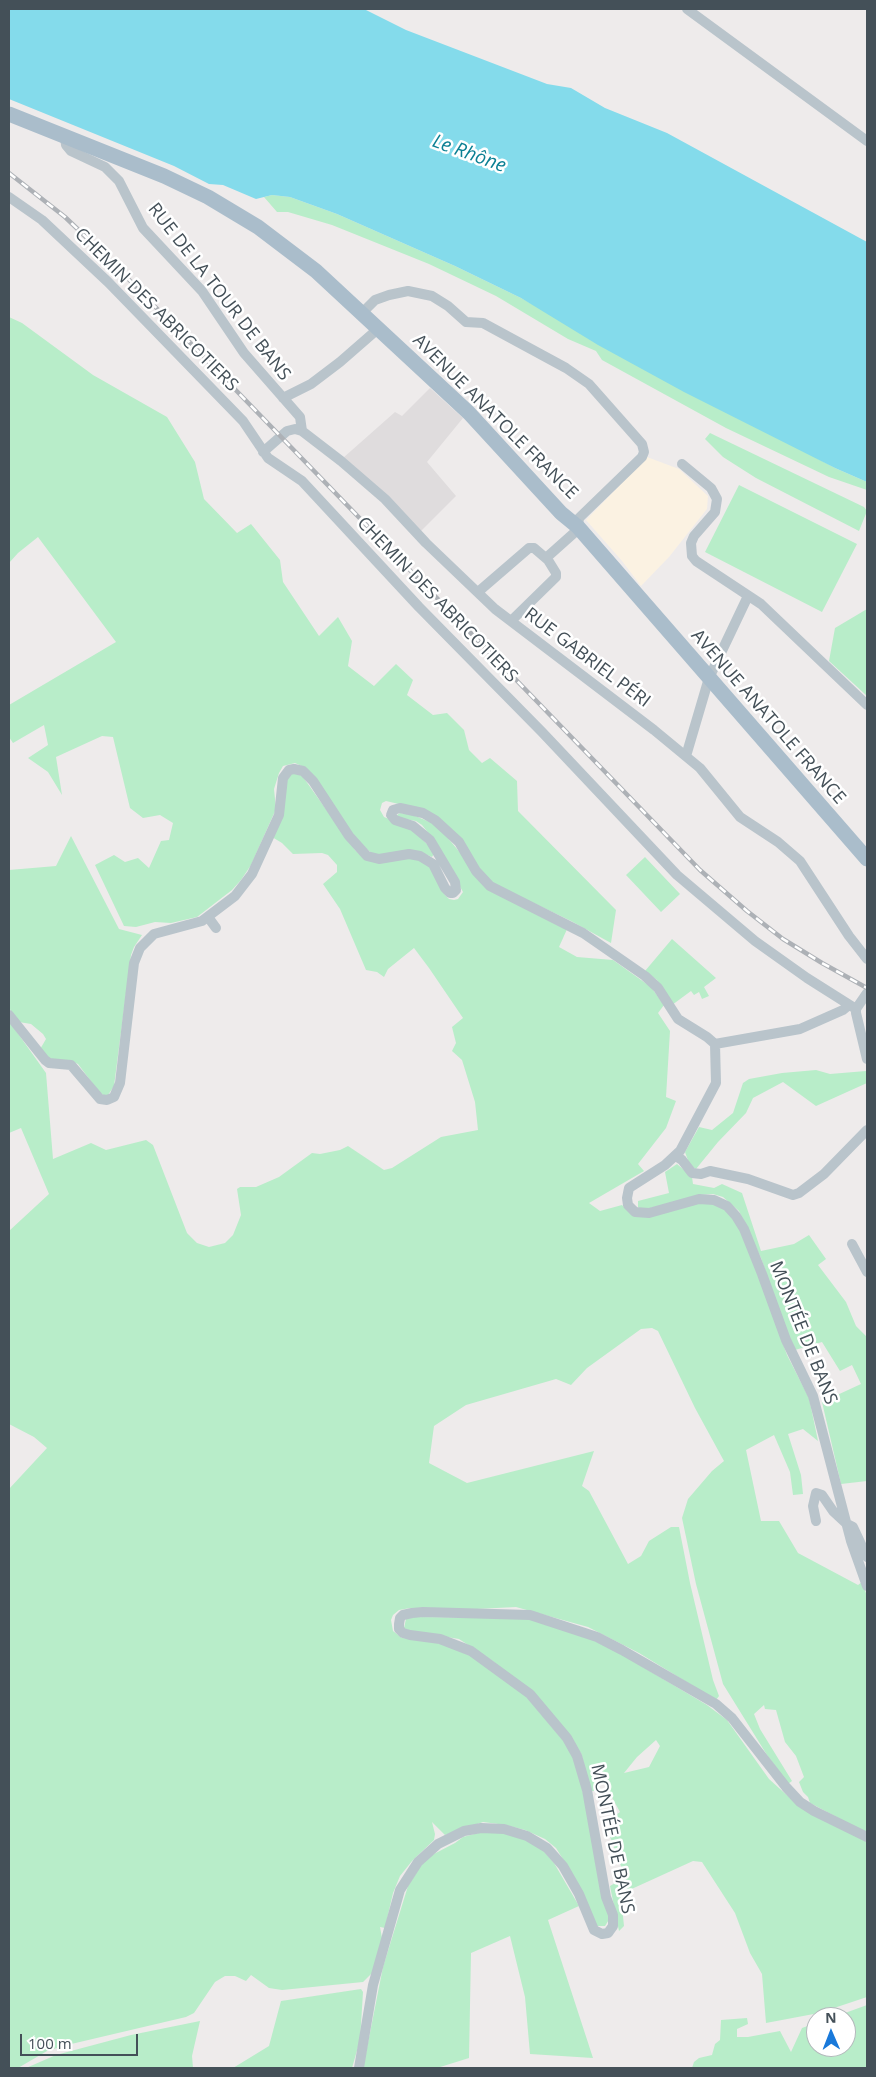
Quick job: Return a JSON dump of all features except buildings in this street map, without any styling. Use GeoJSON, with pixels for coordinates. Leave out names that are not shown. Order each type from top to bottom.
{"type":"FeatureCollection","features":[{"type":"Feature","properties":{"kind":"main road","name":"AVENUE ANATOLE FRANCE"},"geometry":{"type":"LineString","coordinates":[[9,114],[164,176],[208,197],[240,215],[299,257],[379,328],[469,413],[578,528],[867,859]]}},
{"type":"Feature","properties":{"kind":"street"},"geometry":{"type":"LineString","coordinates":[[687,9],[867,140]]}},
{"type":"Feature","properties":{"kind":"street","name":"RUE DE LA TOUR DE BANS"},"geometry":{"type":"LineString","coordinates":[[65,137],[66,145],[71,151],[105,167],[119,181],[143,228],[198,287],[244,354],[300,417],[302,431]]}},
{"type":"Feature","properties":{"kind":"street","name":"CHEMIN DES ABRICOTIERS"},"geometry":{"type":"LineString","coordinates":[[9,197],[42,220],[114,288],[236,414],[263,452],[272,461],[302,481],[419,607],[542,732],[677,876],[754,941],[853,1007]]}},
{"type":"Feature","properties":{"kind":"street"},"geometry":{"type":"LineString","coordinates":[[362,313],[375,300],[389,295],[408,291],[432,296],[448,306],[466,322],[483,323],[566,368],[589,384],[642,444],[644,452],[642,457],[579,518],[578,528],[546,558]]}},
{"type":"Feature","properties":{"kind":"street"},"geometry":{"type":"LineString","coordinates":[[283,398],[311,384],[379,328]]}},
{"type":"Feature","properties":{"kind":"street"},"geometry":{"type":"LineString","coordinates":[[263,452],[287,431],[292,429],[302,431]]}},
{"type":"Feature","properties":{"kind":"street","name":"RUE GABRIEL PÉRI"},"geometry":{"type":"LineString","coordinates":[[302,431],[385,499],[426,543],[495,609],[686,756],[700,768],[740,817],[778,842],[800,861],[849,936],[867,958]]}},
{"type":"Feature","properties":{"kind":"street"},"geometry":{"type":"LineString","coordinates":[[682,464],[711,488],[717,500],[715,512],[691,542],[692,556],[696,561],[761,604],[867,705]]}},
{"type":"Feature","properties":{"kind":"street"},"geometry":{"type":"LineString","coordinates":[[478,592],[529,548],[534,548],[546,558],[556,573],[556,577],[511,621]]}},
{"type":"Feature","properties":{"kind":"street"},"geometry":{"type":"LineString","coordinates":[[686,756],[709,678],[748,596]]}},
{"type":"Feature","properties":{"kind":"street"},"geometry":{"type":"LineString","coordinates":[[9,1015],[49,1063],[71,1065],[80,1073],[96,1096],[103,1100],[110,1099],[116,1094],[120,1084],[134,963],[140,948],[154,934],[202,921],[235,896],[252,874],[279,814],[282,778],[289,770],[299,769],[313,782],[349,836],[367,856],[379,859],[409,854],[420,856],[433,864],[445,888],[450,893],[453,893],[456,890],[454,882],[430,840],[410,824],[394,820],[391,815],[393,810],[400,808],[423,814],[436,820],[459,842],[476,872],[490,886],[582,933],[609,950],[645,976],[658,988],[678,1019],[707,1036],[715,1044],[716,1083],[701,1114],[676,1156],[692,1172],[701,1174],[710,1171],[748,1179],[793,1195],[799,1194],[824,1174],[867,1130]]}},
{"type":"Feature","properties":{"kind":"street"},"geometry":{"type":"LineString","coordinates":[[208,917],[216,928]]}},
{"type":"Feature","properties":{"kind":"street"},"geometry":{"type":"LineString","coordinates":[[715,1044],[800,1029],[853,1007],[866,994]]}},
{"type":"Feature","properties":{"kind":"street"},"geometry":{"type":"LineString","coordinates":[[853,1007],[867,1059]]}},
{"type":"Feature","properties":{"kind":"street","name":"MONTÉE DE BANS"},"geometry":{"type":"LineString","coordinates":[[676,1156],[628,1193],[628,1205],[635,1212],[648,1213],[699,1199],[714,1200],[727,1206],[736,1216],[744,1229],[786,1340],[813,1396],[846,1524],[867,1586]]}},
{"type":"Feature","properties":{"kind":"street"},"geometry":{"type":"LineString","coordinates":[[852,1244],[867,1272]]}},
{"type":"Feature","properties":{"kind":"street"},"geometry":{"type":"LineString","coordinates":[[816,1521],[813,1506],[816,1493],[822,1495],[833,1511],[853,1528],[867,1557]]}},
{"type":"Feature","properties":{"kind":"street","name":"MONTÉE DE BANS"},"geometry":{"type":"LineString","coordinates":[[359,2068],[373,1984],[400,1890],[418,1862],[438,1844],[472,1829],[492,1827],[527,1836],[543,1845],[555,1855],[563,1866],[579,1894],[594,1930],[602,1934],[608,1933],[613,1926],[613,1914],[606,1897],[587,1790],[577,1756],[567,1738],[530,1694],[471,1651],[440,1639],[410,1636],[403,1633],[400,1629],[400,1618],[412,1613],[530,1615],[597,1637],[716,1704],[732,1718],[800,1802],[867,1837]]}},
{"type":"Feature","properties":{"kind":"shaded area"},"geometry":{"type":"Polygon","coordinates":[[[430,388],[463,418],[427,462],[456,496],[421,531],[343,458],[395,412],[402,416],[430,388]]]}},
{"type":"Feature","properties":{"kind":"shaded area"},"geometry":{"type":"Polygon","coordinates":[[[647,457],[679,469],[708,496],[707,509],[669,557],[641,586],[586,520],[647,457]]]}},
{"type":"Feature","properties":{"kind":"green space"},"geometry":{"type":"Polygon","coordinates":[[[272,195],[290,197],[337,214],[455,266],[521,298],[835,468],[867,482],[867,490],[829,477],[726,428],[602,360],[596,351],[568,339],[496,296],[429,264],[332,225],[288,212],[277,212],[264,197],[272,195]]]}},
{"type":"Feature","properties":{"kind":"green space"},"geometry":{"type":"Polygon","coordinates":[[[9,317],[22,323],[93,375],[167,417],[195,462],[204,499],[237,533],[251,524],[280,560],[283,582],[319,636],[338,617],[352,641],[348,666],[374,686],[396,664],[413,680],[407,695],[433,715],[447,713],[464,730],[469,750],[482,763],[490,758],[517,781],[518,811],[616,910],[611,943],[487,879],[424,810],[386,801],[382,803],[380,810],[384,817],[411,828],[435,852],[432,857],[418,851],[387,855],[373,854],[359,843],[306,768],[295,763],[283,766],[279,773],[274,789],[276,809],[251,865],[232,890],[197,917],[171,923],[155,922],[136,927],[124,926],[95,865],[114,855],[125,862],[138,858],[149,868],[161,841],[169,840],[173,823],[160,815],[143,818],[130,808],[113,737],[102,736],[56,757],[62,795],[48,772],[28,758],[48,745],[44,725],[13,743],[9,737],[9,705],[116,642],[38,537],[9,563],[9,317]]]}},
{"type":"Feature","properties":{"kind":"green space"},"geometry":{"type":"Polygon","coordinates":[[[710,433],[864,507],[867,511],[859,531],[756,478],[723,457],[705,439],[710,433]]]}},
{"type":"Feature","properties":{"kind":"green space"},"geometry":{"type":"Polygon","coordinates":[[[739,485],[857,544],[822,612],[705,552],[739,485]]]}},
{"type":"Feature","properties":{"kind":"green space"},"geometry":{"type":"Polygon","coordinates":[[[867,609],[867,696],[829,661],[835,628],[867,609]]]}},
{"type":"Feature","properties":{"kind":"green space"},"geometry":{"type":"Polygon","coordinates":[[[290,774],[299,774],[303,777],[355,850],[363,857],[412,858],[428,863],[445,895],[449,899],[458,899],[463,892],[434,840],[422,825],[416,821],[399,818],[397,815],[400,813],[413,815],[437,825],[462,855],[478,879],[568,927],[559,947],[577,957],[613,960],[651,987],[664,1005],[658,1013],[670,1031],[666,1097],[676,1101],[666,1128],[638,1164],[644,1171],[589,1203],[600,1211],[622,1205],[631,1214],[711,1202],[728,1211],[737,1223],[759,1275],[787,1355],[809,1398],[818,1441],[803,1429],[788,1434],[801,1475],[803,1494],[793,1495],[790,1472],[774,1435],[746,1450],[761,1521],[779,1521],[798,1553],[858,1585],[862,1582],[867,1596],[867,1833],[810,1803],[799,1782],[804,1777],[796,1756],[785,1742],[776,1710],[765,1709],[764,1705],[754,1714],[760,1729],[792,1781],[788,1784],[767,1755],[723,1684],[696,1584],[682,1518],[688,1499],[712,1471],[724,1461],[695,1408],[658,1331],[652,1328],[641,1329],[587,1368],[571,1385],[556,1379],[466,1405],[434,1426],[429,1463],[467,1483],[594,1451],[582,1486],[589,1491],[628,1564],[641,1556],[649,1541],[671,1527],[679,1527],[690,1583],[713,1680],[719,1696],[716,1700],[639,1653],[588,1627],[516,1607],[457,1610],[410,1608],[399,1610],[393,1615],[391,1620],[393,1631],[402,1638],[427,1639],[476,1657],[526,1696],[564,1741],[573,1757],[581,1784],[610,1918],[605,1926],[597,1926],[576,1880],[556,1848],[545,1839],[525,1830],[483,1822],[445,1835],[432,1822],[435,1834],[434,1840],[412,1861],[400,1876],[393,1893],[385,1928],[380,1927],[382,1938],[372,1973],[363,1982],[282,1990],[269,1988],[251,1975],[246,1981],[235,1976],[225,1976],[215,1982],[194,2013],[186,2017],[67,2045],[47,2051],[18,2068],[9,2068],[9,1489],[47,1448],[34,1437],[9,1424],[9,1231],[49,1194],[21,1128],[9,1133],[9,1021],[46,1073],[53,1159],[91,1143],[106,1150],[146,1140],[153,1145],[187,1233],[197,1243],[209,1247],[225,1243],[233,1235],[241,1215],[237,1189],[240,1187],[256,1187],[279,1177],[312,1153],[320,1154],[340,1150],[348,1146],[384,1170],[392,1168],[441,1137],[478,1130],[475,1102],[462,1060],[452,1051],[456,1043],[452,1027],[463,1018],[429,968],[414,948],[388,969],[384,977],[377,972],[366,970],[340,909],[323,884],[337,872],[337,865],[328,855],[322,853],[293,854],[282,843],[272,837],[283,787],[290,774]]]}},
{"type":"Feature","properties":{"kind":"green space"},"geometry":{"type":"Polygon","coordinates":[[[71,836],[119,929],[142,935],[131,955],[114,1086],[108,1095],[103,1095],[99,1092],[78,1064],[71,1061],[47,1059],[39,1051],[46,1039],[43,1034],[31,1024],[19,1022],[9,1008],[9,870],[56,866],[71,836]]]}},
{"type":"Feature","properties":{"kind":"green space"},"geometry":{"type":"Polygon","coordinates":[[[645,857],[680,894],[661,912],[626,875],[645,857]]]}},
{"type":"Feature","properties":{"kind":"green space"},"geometry":{"type":"Polygon","coordinates":[[[672,939],[716,978],[704,987],[709,996],[702,999],[699,992],[694,995],[691,991],[672,1005],[657,980],[645,971],[672,939]]]}},
{"type":"Feature","properties":{"kind":"green space"},"geometry":{"type":"Polygon","coordinates":[[[816,1070],[830,1074],[866,1071],[867,1083],[816,1106],[783,1082],[753,1098],[746,1113],[718,1142],[696,1169],[690,1166],[685,1152],[699,1127],[712,1130],[733,1113],[743,1083],[749,1079],[782,1073],[816,1070]]]}},
{"type":"Feature","properties":{"kind":"green space"},"geometry":{"type":"Polygon","coordinates":[[[677,1164],[692,1177],[693,1184],[714,1188],[722,1184],[742,1193],[761,1251],[794,1244],[809,1235],[826,1259],[818,1265],[846,1302],[856,1326],[867,1337],[867,1481],[841,1484],[822,1402],[861,1384],[852,1365],[840,1371],[822,1342],[795,1350],[761,1258],[739,1211],[723,1197],[713,1194],[700,1195],[643,1210],[638,1207],[638,1201],[669,1193],[665,1172],[677,1164]]]}},
{"type":"Feature","properties":{"kind":"green space"},"geometry":{"type":"Polygon","coordinates":[[[413,1617],[533,1618],[591,1639],[621,1654],[707,1705],[727,1720],[769,1779],[800,1807],[867,1842],[867,1997],[837,2007],[806,2007],[806,2015],[766,2023],[762,1974],[750,1953],[735,1913],[702,1862],[693,1861],[625,1892],[621,1897],[624,1926],[619,1931],[610,1886],[625,1877],[605,1823],[620,1812],[603,1781],[595,1783],[594,1791],[591,1791],[581,1753],[494,1662],[459,1639],[410,1631],[404,1628],[406,1619],[413,1617]],[[656,1740],[637,1757],[624,1773],[649,1767],[660,1746],[656,1740]]]}},
{"type":"Feature","properties":{"kind":"green space"},"geometry":{"type":"Polygon","coordinates":[[[504,1832],[520,1837],[542,1849],[554,1863],[579,1906],[548,1920],[593,2058],[530,2054],[525,1997],[510,1936],[471,1953],[469,2058],[437,2068],[363,2068],[383,1967],[408,1886],[423,1862],[463,1837],[478,1833],[504,1832]]]}},
{"type":"Feature","properties":{"kind":"green space"},"geometry":{"type":"Polygon","coordinates":[[[361,1989],[363,1992],[360,2040],[352,2068],[233,2068],[269,2046],[281,2001],[361,1989]]]}},
{"type":"Feature","properties":{"kind":"green space"},"geometry":{"type":"Polygon","coordinates":[[[867,2005],[867,2068],[692,2068],[694,2062],[699,2058],[712,2055],[715,2044],[720,2040],[721,2020],[747,2018],[748,2024],[737,2029],[737,2037],[748,2037],[780,2031],[791,2052],[802,2028],[806,2027],[806,2057],[856,2057],[856,2009],[867,2005]]]}},
{"type":"Feature","properties":{"kind":"green space"},"geometry":{"type":"Polygon","coordinates":[[[200,2021],[192,2056],[193,2068],[26,2068],[56,2055],[131,2035],[200,2021]]]}},
{"type":"Feature","properties":{"kind":"water","name":"Le Rhône"},"geometry":{"type":"Polygon","coordinates":[[[9,9],[364,9],[406,30],[547,84],[571,88],[605,108],[667,133],[867,242],[867,482],[835,468],[684,392],[598,345],[521,298],[455,266],[337,214],[290,197],[272,195],[256,199],[223,185],[209,184],[174,166],[9,99],[9,9]]]}},
{"type":"Feature","properties":{"kind":"railway"},"geometry":{"type":"LineString","coordinates":[[9,173],[65,217],[109,259],[700,870],[783,939],[867,988]]}}]}
